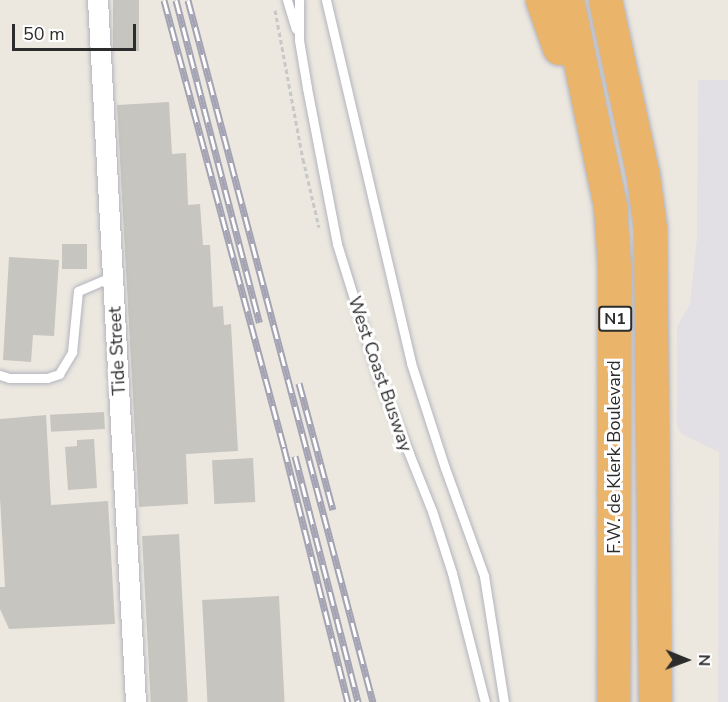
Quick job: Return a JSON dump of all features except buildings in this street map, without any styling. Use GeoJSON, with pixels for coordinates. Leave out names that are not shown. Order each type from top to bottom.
{"type":"FeatureCollection","features":[{"type":"Feature","properties":{"kind":"highway"},"geometry":{"type":"LineString","coordinates":[[542,0],[557,38],[571,92],[601,159]]}},
{"type":"Feature","properties":{"kind":"highway","name":"F.W. de Klerk Boulevard"},"geometry":{"type":"LineString","coordinates":[[567,0],[610,206],[614,267],[613,702]]}},
{"type":"Feature","properties":{"kind":"highway","name":"N1"},"geometry":{"type":"LineString","coordinates":[[605,0],[646,198],[651,262],[655,702]]}},
{"type":"Feature","properties":{"kind":"highway"},"geometry":{"type":"LineString","coordinates":[[652,503],[671,613],[676,702]]}},
{"type":"Feature","properties":{"kind":"street","name":"Tide Street"},"geometry":{"type":"LineString","coordinates":[[98,0],[136,702]]}},
{"type":"Feature","properties":{"kind":"lane","name":"West Coast Busway"},"geometry":{"type":"LineString","coordinates":[[287,0],[299,40],[321,172],[337,244],[378,376],[446,552],[466,621],[485,702]]}},
{"type":"Feature","properties":{"kind":"lane","name":"West Coast Busway"},"geometry":{"type":"LineString","coordinates":[[298,0],[299,40]]}},
{"type":"Feature","properties":{"kind":"lane"},"geometry":{"type":"LineString","coordinates":[[326,0],[411,363],[445,468],[484,576],[504,702]]}},
{"type":"Feature","properties":{"kind":"lane"},"geometry":{"type":"LineString","coordinates":[[0,375],[9,378],[47,378],[59,374],[72,352],[78,291],[112,276]]}},
{"type":"Feature","properties":{"kind":"shaded area"},"geometry":{"type":"Polygon","coordinates":[[[698,80],[728,80],[728,702],[718,702],[719,452],[681,434],[677,425],[677,327],[690,304],[697,238],[698,80]]]}},
{"type":"Feature","properties":{"kind":"railway"},"geometry":{"type":"LineString","coordinates":[[164,0],[284,448],[348,702]]}},
{"type":"Feature","properties":{"kind":"railway"},"geometry":{"type":"LineString","coordinates":[[176,0],[259,322]]}},
{"type":"Feature","properties":{"kind":"railway"},"geometry":{"type":"LineString","coordinates":[[188,0],[373,702]]}},
{"type":"Feature","properties":{"kind":"railway"},"geometry":{"type":"LineString","coordinates":[[299,383],[333,510]]}},
{"type":"Feature","properties":{"kind":"railway"},"geometry":{"type":"LineString","coordinates":[[295,456],[358,702]]}}]}
